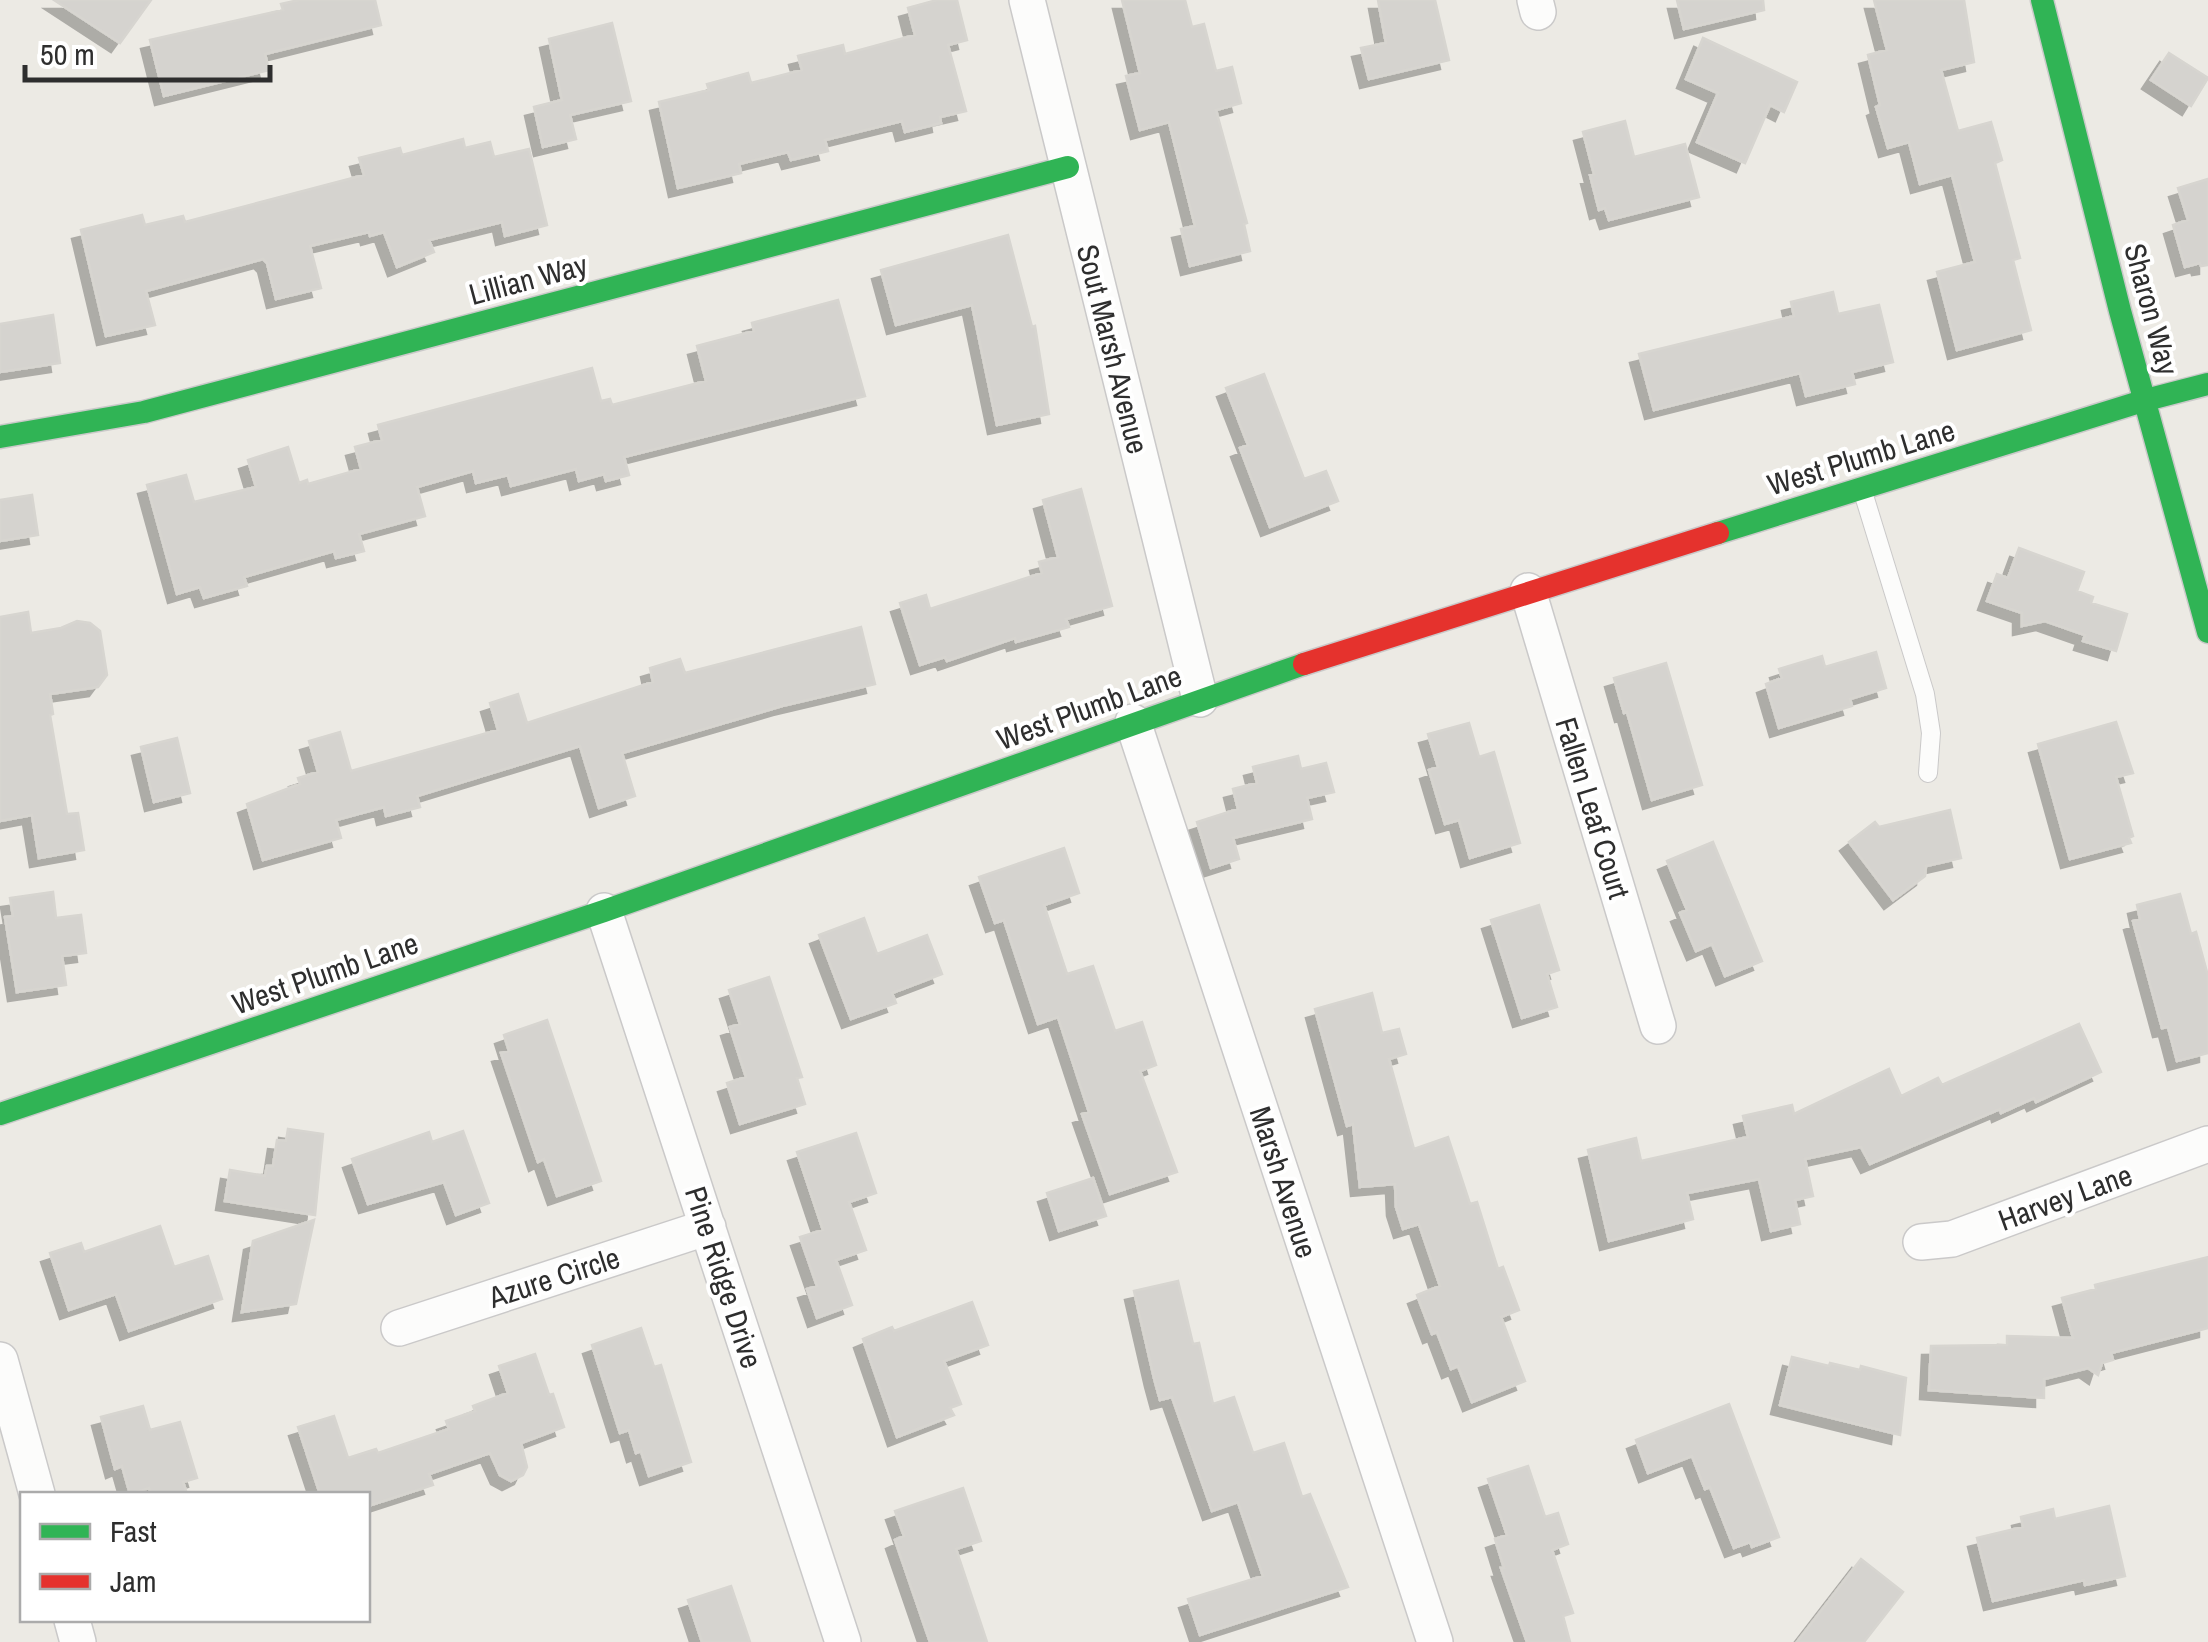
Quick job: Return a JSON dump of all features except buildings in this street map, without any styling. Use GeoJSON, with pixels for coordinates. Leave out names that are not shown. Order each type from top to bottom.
{"type":"FeatureCollection","features":[{"type":"Feature","properties":{"kind":"main road","name":"Sharon Way"},"geometry":{"type":"LineString","coordinates":[[2042,0],[2120,311],[2208,632]]}},
{"type":"Feature","properties":{"kind":"main road","name":"Lillian Way"},"geometry":{"type":"LineString","coordinates":[[0,437],[144,412],[1068,167]]}},
{"type":"Feature","properties":{"kind":"main road","name":"West Plumb Lane"},"geometry":{"type":"LineString","coordinates":[[0,1114],[604,911],[1200,699],[1528,591],[2208,384]]}},
{"type":"Feature","properties":{"kind":"street","name":"Sout Marsh Avenue"},"geometry":{"type":"LineString","coordinates":[[1027,0],[1200,699]]}},
{"type":"Feature","properties":{"kind":"street","name":"Fallen Leaf Court"},"geometry":{"type":"LineString","coordinates":[[1528,591],[1658,1026]]}},
{"type":"Feature","properties":{"kind":"street","name":"Marsh Avenue"},"geometry":{"type":"LineString","coordinates":[[1133,722],[1435,1642]]}},
{"type":"Feature","properties":{"kind":"street","name":"Pine Ridge Drive"},"geometry":{"type":"LineString","coordinates":[[604,911],[843,1642]]}},
{"type":"Feature","properties":{"kind":"street","name":"Harvey Lane"},"geometry":{"type":"LineString","coordinates":[[1921,1242],[1952,1238],[2208,1144]]}},
{"type":"Feature","properties":{"kind":"street","name":"Azure Circle"},"geometry":{"type":"LineString","coordinates":[[400,1328],[708,1227]]}},
{"type":"Feature","properties":{"kind":"street"},"geometry":{"type":"LineString","coordinates":[[0,1360],[36,1492]]}},
{"type":"Feature","properties":{"kind":"lane"},"geometry":{"type":"LineString","coordinates":[[1862,488],[1925,694],[1932,732],[1928,773]]}},
{"type":"Feature","properties":{"kind":"traffic: fast"},"geometry":{"type":"LineString","coordinates":[[2042,0],[2120,311],[2208,632]]}},
{"type":"Feature","properties":{"kind":"traffic: fast"},"geometry":{"type":"LineString","coordinates":[[0,437],[144,412],[1068,167]]}},
{"type":"Feature","properties":{"kind":"traffic: fast"},"geometry":{"type":"LineString","coordinates":[[1718,533],[2208,384]]}},
{"type":"Feature","properties":{"kind":"traffic: fast"},"geometry":{"type":"LineString","coordinates":[[0,1114],[604,911],[1304,664]]}},
{"type":"Feature","properties":{"kind":"traffic: jam"},"geometry":{"type":"LineString","coordinates":[[1304,664],[1718,533]]}}]}
